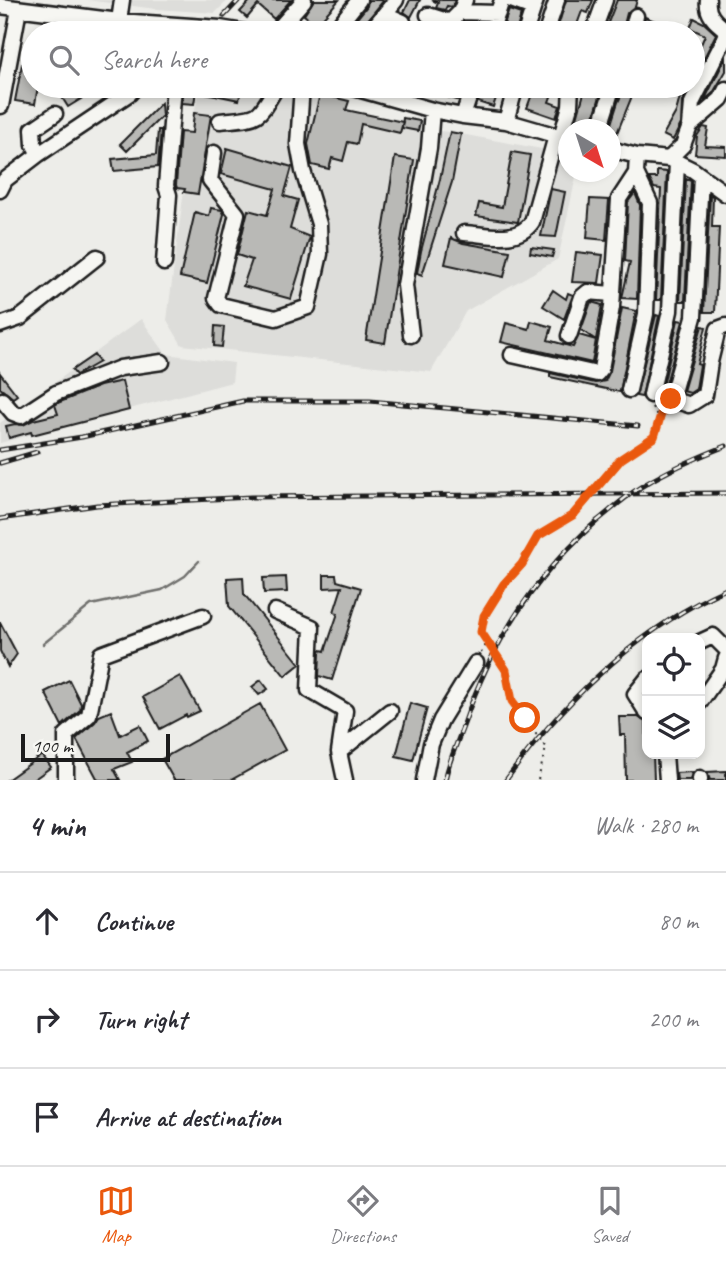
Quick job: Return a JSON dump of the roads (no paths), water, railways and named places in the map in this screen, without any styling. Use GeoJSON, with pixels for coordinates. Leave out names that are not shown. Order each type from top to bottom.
{"type":"FeatureCollection","features":[{"type":"Feature","properties":{"kind":"lane"},"geometry":{"type":"LineString","coordinates":[[0,6],[119,21],[122,0]]}},
{"type":"Feature","properties":{"kind":"lane"},"geometry":{"type":"LineString","coordinates":[[285,21],[304,0]]}},
{"type":"Feature","properties":{"kind":"lane"},"geometry":{"type":"LineString","coordinates":[[341,21],[359,0]]}},
{"type":"Feature","properties":{"kind":"lane"},"geometry":{"type":"LineString","coordinates":[[379,21],[396,0]]}},
{"type":"Feature","properties":{"kind":"lane"},"geometry":{"type":"LineString","coordinates":[[511,0],[534,4],[529,21]]}},
{"type":"Feature","properties":{"kind":"lane"},"geometry":{"type":"LineString","coordinates":[[550,21],[557,0]]}},
{"type":"Feature","properties":{"kind":"lane"},"geometry":{"type":"LineString","coordinates":[[598,21],[606,0]]}},
{"type":"Feature","properties":{"kind":"lane"},"geometry":{"type":"LineString","coordinates":[[708,0],[707,5],[713,21],[726,30]]}},
{"type":"Feature","properties":{"kind":"lane"},"geometry":{"type":"LineString","coordinates":[[428,15],[456,17],[500,7]]}},
{"type":"Feature","properties":{"kind":"lane"},"geometry":{"type":"LineString","coordinates":[[1,106],[19,9]]}},
{"type":"Feature","properties":{"kind":"lane"},"geometry":{"type":"LineString","coordinates":[[385,14],[401,21]]}},
{"type":"Feature","properties":{"kind":"lane"},"geometry":{"type":"LineString","coordinates":[[635,21],[636,16]]}},
{"type":"Feature","properties":{"kind":"lane"},"geometry":{"type":"LineString","coordinates":[[705,77],[726,36]]}},
{"type":"Feature","properties":{"kind":"lane"},"geometry":{"type":"LineString","coordinates":[[690,126],[721,99],[726,89]]}},
{"type":"Feature","properties":{"kind":"lane"},"geometry":{"type":"LineString","coordinates":[[0,190],[5,180],[39,154],[123,98]]}},
{"type":"Feature","properties":{"kind":"lane"},"geometry":{"type":"LineString","coordinates":[[164,262],[169,195],[166,186],[173,98]]}},
{"type":"Feature","properties":{"kind":"lane"},"geometry":{"type":"LineString","coordinates":[[220,121],[260,115],[270,98]]}},
{"type":"Feature","properties":{"kind":"lane"},"geometry":{"type":"LineString","coordinates":[[214,153],[210,180],[237,214],[216,298],[221,305],[275,318],[308,307],[320,254],[319,224],[298,144],[301,98]]}},
{"type":"Feature","properties":{"kind":"lane"},"geometry":{"type":"LineString","coordinates":[[390,98],[463,117],[506,121],[558,136]]}},
{"type":"Feature","properties":{"kind":"lane"},"geometry":{"type":"LineString","coordinates":[[463,117],[469,98]]}},
{"type":"Feature","properties":{"kind":"lane"},"geometry":{"type":"LineString","coordinates":[[506,121],[513,98]]}},
{"type":"Feature","properties":{"kind":"lane"},"geometry":{"type":"LineString","coordinates":[[567,119],[571,98]]}},
{"type":"Feature","properties":{"kind":"lane"},"geometry":{"type":"LineString","coordinates":[[602,119],[609,98]]}},
{"type":"Feature","properties":{"kind":"lane"},"geometry":{"type":"LineString","coordinates":[[650,396],[670,311],[673,161],[690,126],[695,98]]}},
{"type":"Feature","properties":{"kind":"lane"},"geometry":{"type":"LineString","coordinates":[[411,335],[405,285],[429,148],[432,110]]}},
{"type":"Feature","properties":{"kind":"lane"},"geometry":{"type":"LineString","coordinates":[[39,154],[34,145],[33,129],[55,114]]}},
{"type":"Feature","properties":{"kind":"lane"},"geometry":{"type":"LineString","coordinates":[[464,233],[507,236],[527,228],[532,222],[558,148]]}},
{"type":"Feature","properties":{"kind":"lane"},"geometry":{"type":"LineString","coordinates":[[621,152],[673,161],[702,176],[726,194]]}},
{"type":"Feature","properties":{"kind":"lane"},"geometry":{"type":"LineString","coordinates":[[512,355],[597,374],[601,369],[612,307],[620,199],[636,173],[637,156]]}},
{"type":"Feature","properties":{"kind":"lane"},"geometry":{"type":"LineString","coordinates":[[629,390],[646,314],[650,203],[636,173]]}},
{"type":"Feature","properties":{"kind":"lane"},"geometry":{"type":"LineString","coordinates":[[702,176],[694,317],[671,399],[689,405],[705,395],[718,330],[726,326]]}},
{"type":"Feature","properties":{"kind":"lane"},"geometry":{"type":"LineString","coordinates":[[0,325],[20,318],[97,257]]}},
{"type":"Feature","properties":{"kind":"lane"},"geometry":{"type":"LineString","coordinates":[[569,336],[582,297],[588,292],[612,294]]}},
{"type":"Feature","properties":{"kind":"lane"},"geometry":{"type":"LineString","coordinates":[[670,311],[694,317]]}},
{"type":"Feature","properties":{"kind":"lane"},"geometry":{"type":"LineString","coordinates":[[1,401],[13,413],[21,416],[56,393],[120,368],[162,362]]}},
{"type":"Feature","properties":{"kind":"lane"},"geometry":{"type":"LineString","coordinates":[[275,611],[312,627],[309,690],[345,711],[339,752],[345,780]]}},
{"type":"Feature","properties":{"kind":"lane"},"geometry":{"type":"LineString","coordinates":[[66,780],[66,735],[89,715],[101,654],[203,616]]}},
{"type":"Feature","properties":{"kind":"lane"},"geometry":{"type":"LineString","coordinates":[[705,640],[713,636],[726,649]]}},
{"type":"Feature","properties":{"kind":"lane"},"geometry":{"type":"LineString","coordinates":[[704,696],[723,669],[726,658]]}},
{"type":"Feature","properties":{"kind":"lane"},"geometry":{"type":"LineString","coordinates":[[424,780],[431,744],[441,720],[476,663]]}},
{"type":"Feature","properties":{"kind":"lane"},"geometry":{"type":"LineString","coordinates":[[642,685],[635,694],[642,705]]}},
{"type":"Feature","properties":{"kind":"lane"},"geometry":{"type":"LineString","coordinates":[[339,752],[390,711]]}},
{"type":"Feature","properties":{"kind":"waterway"},"geometry":{"type":"LineString","coordinates":[[43,644],[91,605],[162,590],[185,576],[199,561]]}},
{"type":"Feature","properties":{"kind":"railway"},"geometry":{"type":"LineString","coordinates":[[224,16],[239,0]]}},
{"type":"Feature","properties":{"kind":"railway"},"geometry":{"type":"LineString","coordinates":[[0,450],[82,437],[243,401],[370,401],[638,426]]}},
{"type":"Feature","properties":{"kind":"railway"},"geometry":{"type":"LineString","coordinates":[[445,780],[453,752],[487,666],[517,614],[553,565],[597,521],[638,489],[674,469],[726,446]]}},
{"type":"Feature","properties":{"kind":"railway"},"geometry":{"type":"LineString","coordinates":[[0,463],[37,452]]}},
{"type":"Feature","properties":{"kind":"railway"},"geometry":{"type":"LineString","coordinates":[[0,519],[97,505],[251,497],[726,493]]}},
{"type":"Feature","properties":{"kind":"railway"},"geometry":{"type":"LineString","coordinates":[[506,780],[552,723],[604,670],[662,625],[726,589]]}}]}
